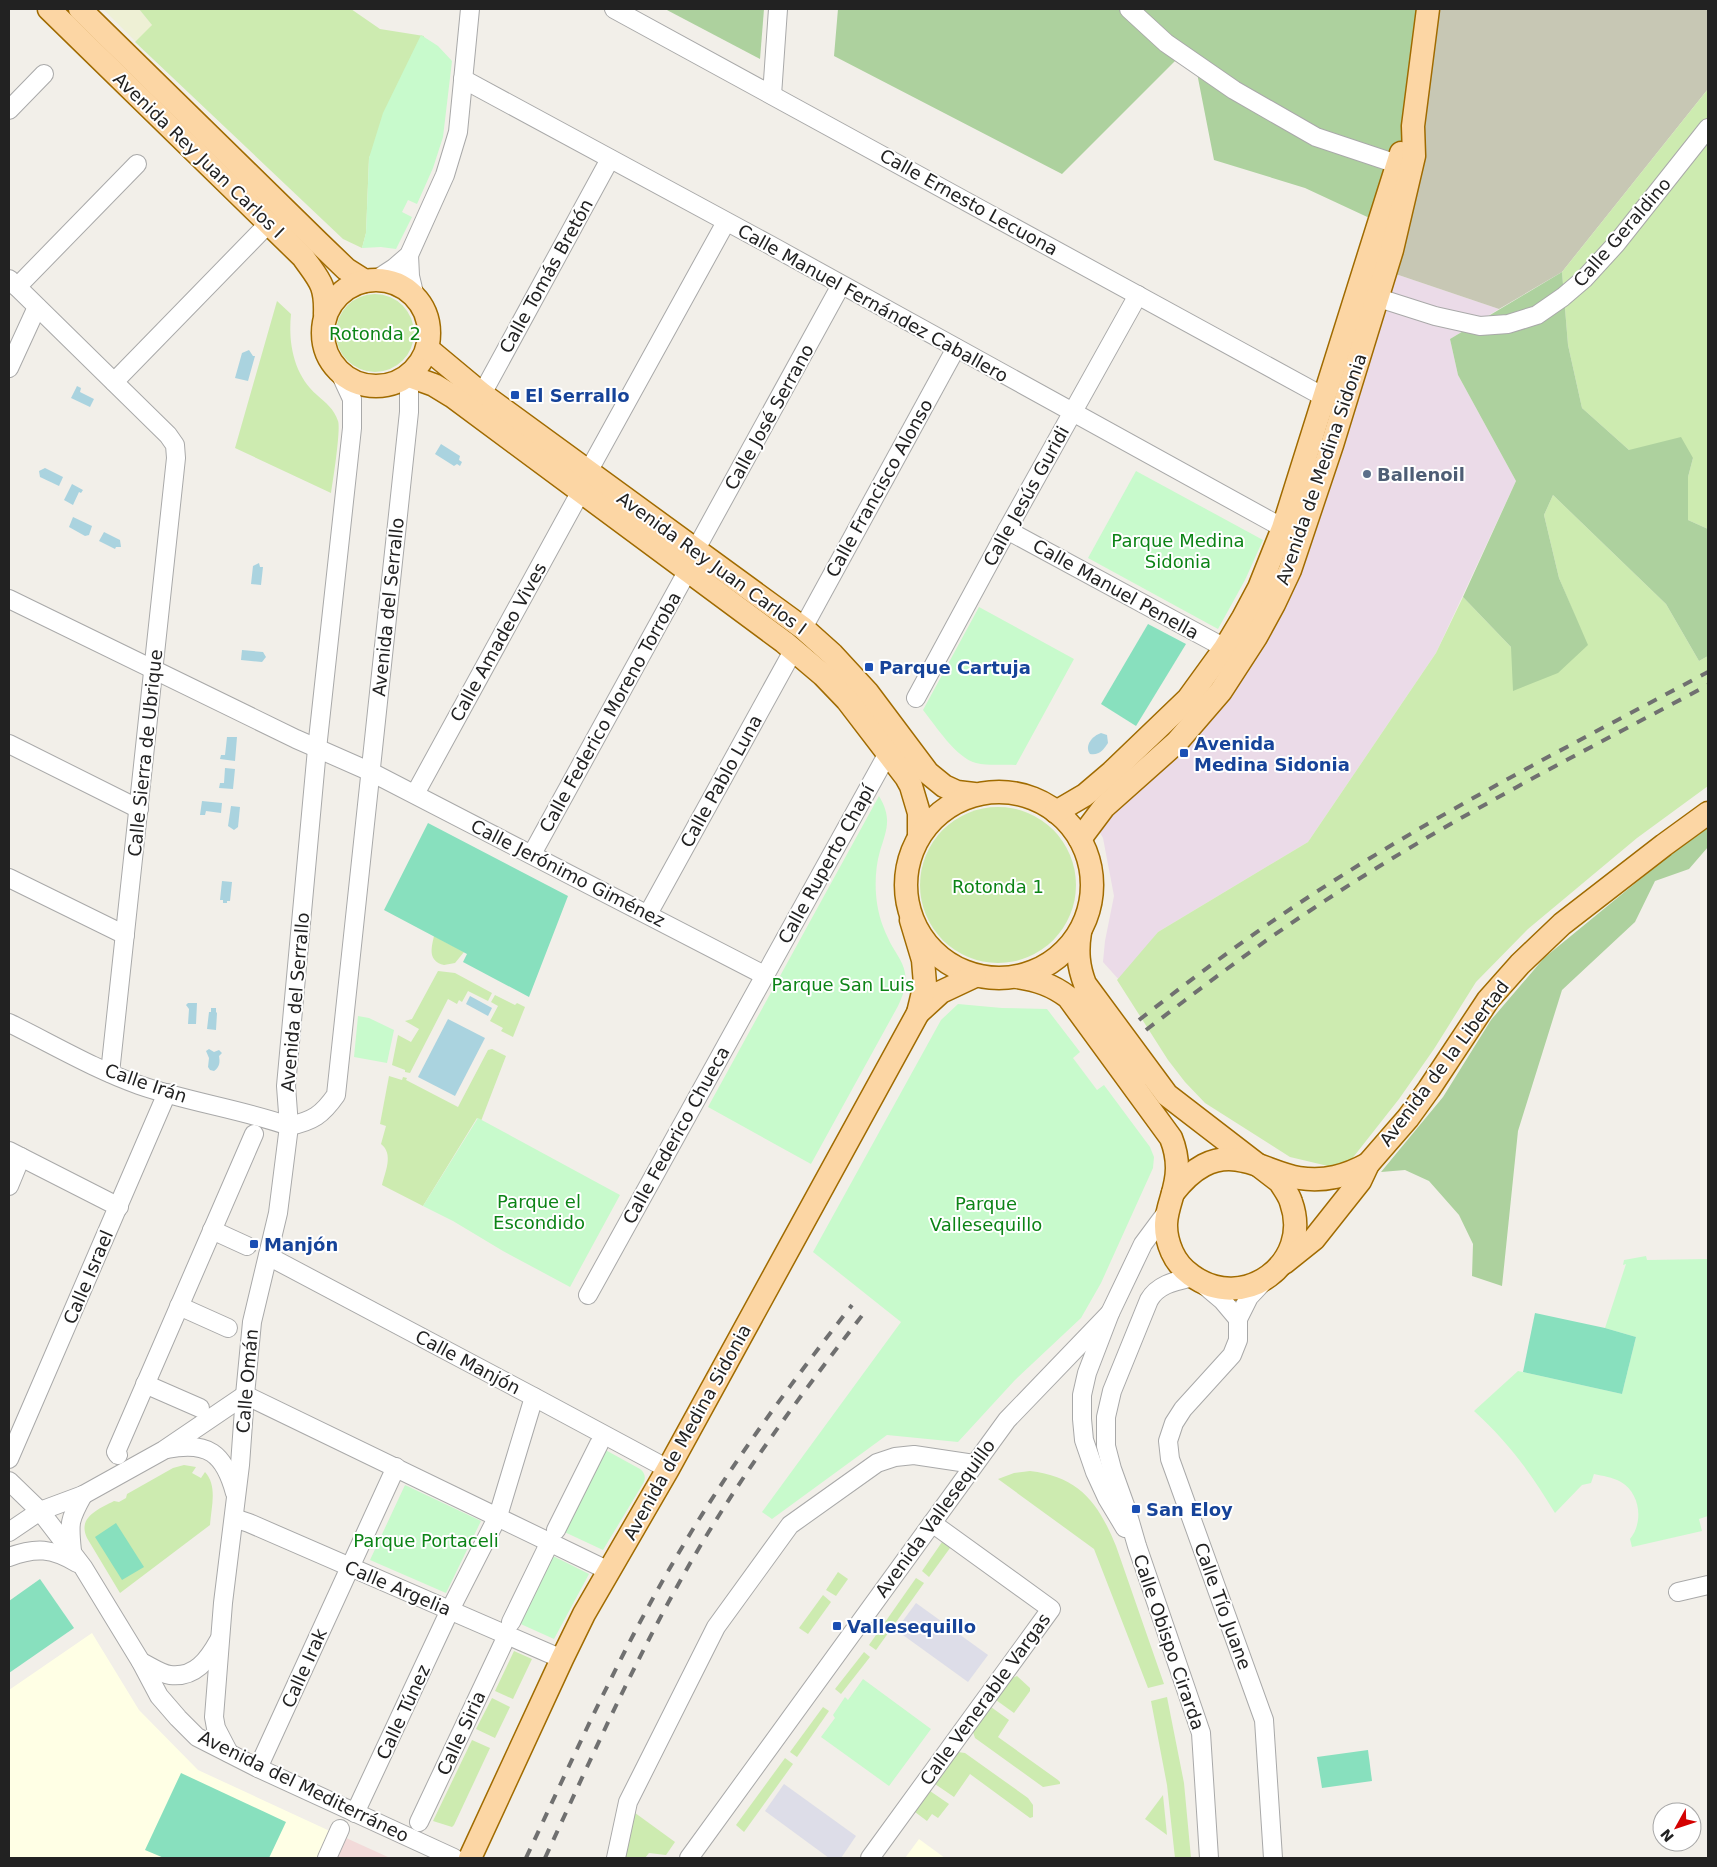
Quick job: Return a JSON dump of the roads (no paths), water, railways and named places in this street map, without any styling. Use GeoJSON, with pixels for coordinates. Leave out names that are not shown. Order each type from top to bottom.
{"type":"FeatureCollection","features":[{"type":"Feature","properties":{"kind":"main road","name":"Avenida Rey Juan Carlos I"},"geometry":{"type":"LineString","coordinates":[[49,9],[303,257],[324,286],[326,298],[325,314]]}},
{"type":"Feature","properties":{"kind":"main road","name":"Avenida Rey Juan Carlos I"},"geometry":{"type":"LineString","coordinates":[[80,9],[346,269],[371,280]]}},
{"type":"Feature","properties":{"kind":"main road","name":"Avenida de Medina Sidonia"},"geometry":{"type":"LineString","coordinates":[[1056,812],[1085,795],[1112,772],[1188,699],[1225,648],[1259,588],[1283,528],[1324,397],[1367,294],[1392,250],[1414,156],[1413,126],[1428,9]]}},
{"type":"Feature","properties":{"kind":"main road","name":"Avenida de Medina Sidonia"},"geometry":{"type":"LineString","coordinates":[[1080,840],[1104,808],[1177,742],[1221,691],[1256,637],[1290,570],[1312,509],[1367,294],[1397,164],[1413,126]]}},
{"type":"Feature","properties":{"kind":"main road"},"geometry":{"type":"LineString","coordinates":[[371,280],[393,281],[404,287],[415,298],[427,320],[429,334],[428,349],[420,364],[409,376],[392,384],[374,387],[359,384],[339,371],[328,356],[324,346],[322,331],[325,314],[332,300],[342,290],[353,284],[371,280]]}},
{"type":"Feature","properties":{"kind":"main road","name":"Avenida Rey Juan Carlos I"},"geometry":{"type":"LineString","coordinates":[[428,349],[585,482]]}},
{"type":"Feature","properties":{"kind":"main road","name":"Avenida Rey Juan Carlos I"},"geometry":{"type":"LineString","coordinates":[[409,376],[434,385],[452,396],[585,482],[692,560],[803,628],[832,654],[868,693],[928,773],[950,789],[957,792],[974,794]]}},
{"type":"Feature","properties":{"kind":"main road","name":"Avenida Rey Juan Carlos I"},"geometry":{"type":"LineString","coordinates":[[692,560],[823,675],[847,700],[911,786],[919,813],[919,835]]}},
{"type":"Feature","properties":{"kind":"main road"},"geometry":{"type":"LineString","coordinates":[[996,792],[1017,794],[1038,800],[1070,824],[1080,840],[1089,862],[1092,886],[1089,910],[1080,932],[1054,962],[1018,978],[996,979],[975,976],[954,968],[936,955],[922,939],[912,920],[905,891],[908,862],[919,835],[934,817],[953,803],[974,794],[996,792]]}},
{"type":"Feature","properties":{"kind":"main road","name":"Avenida de la Libertad"},"geometry":{"type":"LineString","coordinates":[[1274,1272],[1314,1239],[1360,1181],[1368,1164],[1408,1118],[1488,1000],[1520,964],[1562,924],[1708,813]]}},
{"type":"Feature","properties":{"kind":"main road","name":"Avenida de Medina Sidonia"},"geometry":{"type":"LineString","coordinates":[[470,1858],[562,1659],[918,1013],[925,984],[923,960],[912,920]]}},
{"type":"Feature","properties":{"kind":"main road","name":"Calle Obispo Cirarda"},"geometry":{"type":"LineString","coordinates":[[1080,932],[1077,952],[1080,971],[1085,984],[1167,1095],[1280,1182],[1291,1202],[1296,1223],[1292,1245],[1274,1272]]}},
{"type":"Feature","properties":{"kind":"main road","name":"Avenida de Medina Sidonia"},"geometry":{"type":"LineString","coordinates":[[918,1013],[941,992],[975,976]]}},
{"type":"Feature","properties":{"kind":"main road","name":"Calle Obispo Cirarda"},"geometry":{"type":"LineString","coordinates":[[1018,978],[1038,980],[1056,988],[1068,997],[1172,1138],[1176,1150],[1178,1169],[1169,1203],[1166,1234],[1172,1254],[1185,1270],[1197,1280]]}},
{"type":"Feature","properties":{"kind":"main road","name":"Calle Obispo Cirarda"},"geometry":{"type":"LineString","coordinates":[[1169,1203],[1186,1176],[1203,1165],[1223,1159],[1244,1160],[1263,1168]]}},
{"type":"Feature","properties":{"kind":"main road","name":"Avenida de la Libertad"},"geometry":{"type":"LineString","coordinates":[[1263,1168],[1298,1178],[1322,1179],[1339,1177],[1368,1164]]}},
{"type":"Feature","properties":{"kind":"main road"},"geometry":{"type":"LineString","coordinates":[[1197,1280],[1223,1289],[1245,1288],[1274,1272]]}},
{"type":"Feature","properties":{"kind":"street"},"geometry":{"type":"LineString","coordinates":[[371,280],[394,268],[409,255],[448,166],[458,132],[470,9]]}},
{"type":"Feature","properties":{"kind":"street","name":"Calle Ernesto Lecuona"},"geometry":{"type":"LineString","coordinates":[[614,9],[1324,397]]}},
{"type":"Feature","properties":{"kind":"street"},"geometry":{"type":"LineString","coordinates":[[772,95],[778,9]]}},
{"type":"Feature","properties":{"kind":"street"},"geometry":{"type":"LineString","coordinates":[[1130,9],[1166,42],[1234,90],[1316,137],[1397,164]]}},
{"type":"Feature","properties":{"kind":"street"},"geometry":{"type":"LineString","coordinates":[[9,110],[44,74]]}},
{"type":"Feature","properties":{"kind":"street","name":"Calle Manuel Fernández Caballero"},"geometry":{"type":"LineString","coordinates":[[463,79],[770,244],[1283,528]]}},
{"type":"Feature","properties":{"kind":"street","name":"Calle Geraldino"},"geometry":{"type":"LineString","coordinates":[[1367,294],[1436,316],[1480,326],[1508,324],[1538,315],[1584,279],[1616,244],[1708,128]]}},
{"type":"Feature","properties":{"kind":"street","name":"Calle Tomás Bretón"},"geometry":{"type":"LineString","coordinates":[[482,394],[610,159]]}},
{"type":"Feature","properties":{"kind":"street"},"geometry":{"type":"LineString","coordinates":[[137,164],[13,283],[114,382],[268,223]]}},
{"type":"Feature","properties":{"kind":"street","name":"Calle Amadeo Vives"},"geometry":{"type":"LineString","coordinates":[[416,794],[726,222]]}},
{"type":"Feature","properties":{"kind":"street"},"geometry":{"type":"LineString","coordinates":[[409,255],[410,276],[415,298]]}},
{"type":"Feature","properties":{"kind":"street","name":"Calle José Serrano"},"geometry":{"type":"LineString","coordinates":[[692,560],[841,285]]}},
{"type":"Feature","properties":{"kind":"street","name":"Calle Jesús Guridi"},"geometry":{"type":"LineString","coordinates":[[916,698],[1138,295]]}},
{"type":"Feature","properties":{"kind":"street"},"geometry":{"type":"LineString","coordinates":[[9,368],[37,307]]}},
{"type":"Feature","properties":{"kind":"street","name":"Calle Francisco Alonso"},"geometry":{"type":"LineString","coordinates":[[803,628],[956,348]]}},
{"type":"Feature","properties":{"kind":"street","name":"Avenida del Serrallo"},"geometry":{"type":"LineString","coordinates":[[339,371],[352,399],[352,428],[317,749],[286,1086],[289,1126],[308,1122],[324,1111],[336,1095],[409,412],[409,376]]}},
{"type":"Feature","properties":{"kind":"street","name":"Calle Sierra de Ubrique"},"geometry":{"type":"LineString","coordinates":[[110,1073],[176,458],[175,445],[168,435],[114,382]]}},
{"type":"Feature","properties":{"kind":"street","name":"Calle Manuel Penella"},"geometry":{"type":"LineString","coordinates":[[1007,530],[1225,648]]}},
{"type":"Feature","properties":{"kind":"street","name":"Calle Federico Moreno Torroba"},"geometry":{"type":"LineString","coordinates":[[532,854],[692,560]]}},
{"type":"Feature","properties":{"kind":"street","name":"Calle Jerónimo Giménez"},"geometry":{"type":"LineString","coordinates":[[9,599],[317,749],[416,794],[764,975]]}},
{"type":"Feature","properties":{"kind":"street","name":"Calle Pablo Luna"},"geometry":{"type":"LineString","coordinates":[[648,914],[794,650]]}},
{"type":"Feature","properties":{"kind":"street"},"geometry":{"type":"LineString","coordinates":[[9,744],[139,809]]}},
{"type":"Feature","properties":{"kind":"street","name":"Calle Ruperto Chapí"},"geometry":{"type":"LineString","coordinates":[[764,975],[888,753]]}},
{"type":"Feature","properties":{"kind":"street"},"geometry":{"type":"LineString","coordinates":[[9,878],[125,935]]}},
{"type":"Feature","properties":{"kind":"street","name":"Calle Federico Chueca"},"geometry":{"type":"LineString","coordinates":[[588,1295],[764,975]]}},
{"type":"Feature","properties":{"kind":"street","name":"Calle Irán"},"geometry":{"type":"LineString","coordinates":[[9,1023],[110,1073],[138,1084],[167,1094],[264,1117],[289,1126]]}},
{"type":"Feature","properties":{"kind":"street","name":"Calle Israel"},"geometry":{"type":"LineString","coordinates":[[9,1459],[167,1094]]}},
{"type":"Feature","properties":{"kind":"street","name":"Calle Omán"},"geometry":{"type":"LineString","coordinates":[[229,1753],[216,1728],[214,1717],[220,1638],[234,1518],[252,1322],[278,1213],[289,1126]]}},
{"type":"Feature","properties":{"kind":"street"},"geometry":{"type":"LineString","coordinates":[[118,1455],[116,1452],[254,1134]]}},
{"type":"Feature","properties":{"kind":"street"},"geometry":{"type":"LineString","coordinates":[[9,1186],[15,1154],[118,1207]]}},
{"type":"Feature","properties":{"kind":"street","name":"Calle Obispo Cirarda"},"geometry":{"type":"LineString","coordinates":[[1137,1546],[1107,1498],[1094,1472],[1084,1440],[1082,1396],[1087,1373],[1110,1313],[1143,1244],[1169,1203]]}},
{"type":"Feature","properties":{"kind":"street"},"geometry":{"type":"LineString","coordinates":[[212,1230],[247,1246]]}},
{"type":"Feature","properties":{"kind":"street","name":"Calle Manjón"},"geometry":{"type":"LineString","coordinates":[[268,1256],[668,1469]]}},
{"type":"Feature","properties":{"kind":"street","name":"Calle Tío Juane"},"geometry":{"type":"LineString","coordinates":[[1273,1858],[1264,1720],[1170,1459],[1168,1440],[1174,1423],[1184,1409],[1232,1356],[1238,1340],[1238,1319],[1249,1297],[1274,1272]]}},
{"type":"Feature","properties":{"kind":"street"},"geometry":{"type":"LineString","coordinates":[[1197,1280],[1222,1300],[1238,1319]]}},
{"type":"Feature","properties":{"kind":"street","name":"Calle Obispo Cirarda"},"geometry":{"type":"LineString","coordinates":[[1197,1280],[1172,1282],[1160,1287],[1152,1294],[1112,1391],[1106,1417],[1106,1446],[1137,1546],[1201,1733],[1209,1858]]}},
{"type":"Feature","properties":{"kind":"street"},"geometry":{"type":"LineString","coordinates":[[179,1306],[228,1328]]}},
{"type":"Feature","properties":{"kind":"street","name":"Avenida Vallesequillo"},"geometry":{"type":"LineString","coordinates":[[689,1858],[1007,1420],[1110,1313]]}},
{"type":"Feature","properties":{"kind":"street"},"geometry":{"type":"LineString","coordinates":[[145,1384],[200,1408]]}},
{"type":"Feature","properties":{"kind":"street"},"geometry":{"type":"LineString","coordinates":[[9,1532],[40,1511],[83,1495],[164,1450],[245,1395],[609,1571]]}},
{"type":"Feature","properties":{"kind":"street","name":"Calle Túnez"},"geometry":{"type":"LineString","coordinates":[[355,1813],[450,1610],[498,1516],[534,1397]]}},
{"type":"Feature","properties":{"kind":"street"},"geometry":{"type":"LineString","coordinates":[[556,1530],[599,1444]]}},
{"type":"Feature","properties":{"kind":"street"},"geometry":{"type":"LineString","coordinates":[[164,1450],[182,1446],[200,1446],[217,1456],[229,1474],[236,1498]]}},
{"type":"Feature","properties":{"kind":"street"},"geometry":{"type":"LineString","coordinates":[[616,1858],[628,1802],[716,1627],[790,1525],[877,1463],[895,1457],[914,1455],[974,1464]]}},
{"type":"Feature","properties":{"kind":"street","name":"Calle Irak"},"geometry":{"type":"LineString","coordinates":[[258,1768],[396,1467]]}},
{"type":"Feature","properties":{"kind":"street","name":"Avenida del Mediterráneo"},"geometry":{"type":"LineString","coordinates":[[9,1481],[40,1511],[84,1567],[141,1662],[159,1696],[197,1736],[258,1768],[454,1858]]}},
{"type":"Feature","properties":{"kind":"street"},"geometry":{"type":"LineString","coordinates":[[72,1552],[71,1516],[83,1495]]}},
{"type":"Feature","properties":{"kind":"street","name":"Calle Argelia"},"geometry":{"type":"LineString","coordinates":[[234,1518],[562,1659]]}},
{"type":"Feature","properties":{"kind":"street","name":"Calle Venerable Vargas"},"geometry":{"type":"LineString","coordinates":[[870,1858],[1051,1610],[932,1523]]}},
{"type":"Feature","properties":{"kind":"street"},"geometry":{"type":"LineString","coordinates":[[9,1556],[25,1551],[39,1550],[61,1554],[84,1567]]}},
{"type":"Feature","properties":{"kind":"street"},"geometry":{"type":"LineString","coordinates":[[511,1622],[546,1550]]}},
{"type":"Feature","properties":{"kind":"street"},"geometry":{"type":"LineString","coordinates":[[1678,1592],[1708,1585]]}},
{"type":"Feature","properties":{"kind":"street","name":"Calle Omán"},"geometry":{"type":"LineString","coordinates":[[141,1662],[169,1675],[186,1675],[201,1667],[212,1654],[220,1638]]}},
{"type":"Feature","properties":{"kind":"street","name":"Calle Siria"},"geometry":{"type":"LineString","coordinates":[[419,1822],[503,1644]]}},
{"type":"Feature","properties":{"kind":"street"},"geometry":{"type":"LineString","coordinates":[[327,1858],[340,1829]]}},
{"type":"Feature","properties":{"kind":"water"},"geometry":{"type":"Polygon","coordinates":[[[249,350],[255,356],[248,381],[235,378],[242,353],[249,350]]]}},
{"type":"Feature","properties":{"kind":"water"},"geometry":{"type":"Polygon","coordinates":[[[77,386],[81,388],[80,392],[94,399],[90,407],[71,398],[77,386]]]}},
{"type":"Feature","properties":{"kind":"water"},"geometry":{"type":"Polygon","coordinates":[[[441,444],[460,456],[459,460],[462,462],[460,466],[457,464],[454,466],[435,454],[441,444]]]}},
{"type":"Feature","properties":{"kind":"water"},"geometry":{"type":"Polygon","coordinates":[[[45,468],[63,477],[59,486],[40,477],[39,471],[45,468]]]}},
{"type":"Feature","properties":{"kind":"water"},"geometry":{"type":"Polygon","coordinates":[[[72,484],[83,490],[81,493],[79,492],[73,505],[64,500],[72,484]]]}},
{"type":"Feature","properties":{"kind":"water"},"geometry":{"type":"Polygon","coordinates":[[[73,517],[92,526],[89,535],[85,536],[69,527],[73,517]]]}},
{"type":"Feature","properties":{"kind":"water"},"geometry":{"type":"Polygon","coordinates":[[[104,532],[120,540],[121,547],[116,547],[115,549],[99,541],[104,532]]]}},
{"type":"Feature","properties":{"kind":"water"},"geometry":{"type":"Polygon","coordinates":[[[259,563],[260,567],[263,567],[261,585],[251,584],[253,566],[259,563]]]}},
{"type":"Feature","properties":{"kind":"water"},"geometry":{"type":"Polygon","coordinates":[[[242,650],[263,652],[266,657],[262,662],[241,660],[242,650]]]}},
{"type":"Feature","properties":{"kind":"water"},"geometry":{"type":"Polygon","coordinates":[[[1101,733],[1107,735],[1108,743],[1099,753],[1090,754],[1088,745],[1095,736],[1101,733]]]}},
{"type":"Feature","properties":{"kind":"water"},"geometry":{"type":"Polygon","coordinates":[[[227,737],[237,737],[235,761],[220,759],[221,755],[225,755],[227,737]]]}},
{"type":"Feature","properties":{"kind":"water"},"geometry":{"type":"Polygon","coordinates":[[[225,768],[235,769],[233,789],[219,788],[220,783],[224,783],[225,768]]]}},
{"type":"Feature","properties":{"kind":"water"},"geometry":{"type":"Polygon","coordinates":[[[202,801],[222,803],[221,813],[206,811],[205,815],[200,815],[202,801]]]}},
{"type":"Feature","properties":{"kind":"water"},"geometry":{"type":"Polygon","coordinates":[[[231,806],[240,807],[238,827],[234,830],[228,826],[231,806]]]}},
{"type":"Feature","properties":{"kind":"water"},"geometry":{"type":"Polygon","coordinates":[[[222,881],[232,882],[230,901],[227,901],[227,903],[223,903],[223,900],[220,900],[222,881]]]}},
{"type":"Feature","properties":{"kind":"water"},"geometry":{"type":"Polygon","coordinates":[[[470,996],[492,1008],[488,1016],[466,1004],[470,996]]]}},
{"type":"Feature","properties":{"kind":"water"},"geometry":{"type":"Polygon","coordinates":[[[188,1003],[197,1003],[196,1024],[188,1024],[189,1009],[186,1005],[188,1003]]]}},
{"type":"Feature","properties":{"kind":"water"},"geometry":{"type":"Polygon","coordinates":[[[211,1008],[216,1008],[216,1030],[207,1029],[211,1008]]]}},
{"type":"Feature","properties":{"kind":"water"},"geometry":{"type":"Polygon","coordinates":[[[448,1019],[485,1038],[455,1096],[418,1077],[448,1019]]]}},
{"type":"Feature","properties":{"kind":"water"},"geometry":{"type":"Polygon","coordinates":[[[209,1049],[214,1052],[219,1050],[222,1053],[219,1056],[218,1066],[214,1071],[208,1067],[209,1058],[206,1051],[209,1049]]]}},
{"type":"Feature","properties":{"kind":"railway"},"geometry":{"type":"LineString","coordinates":[[1139,1020],[1243,942],[1355,867],[1505,781],[1708,672]]}},
{"type":"Feature","properties":{"kind":"railway"},"geometry":{"type":"LineString","coordinates":[[1146,1030],[1271,937],[1362,877],[1459,819],[1708,685]]}},
{"type":"Feature","properties":{"kind":"railway"},"geometry":{"type":"LineString","coordinates":[[526,1858],[615,1671],[674,1561],[758,1430],[852,1305]]}},
{"type":"Feature","properties":{"kind":"railway"},"geometry":{"type":"LineString","coordinates":[[545,1858],[602,1734],[685,1572],[744,1476],[823,1366],[864,1313]]}},
{"type":"Feature","properties":{"kind":"place","name":"El Serrallo"},"geometry":{"type":"Point","coordinates":[515,395]}},
{"type":"Feature","properties":{"kind":"place","name":"Ballenoil"},"geometry":{"type":"Point","coordinates":[1367,474]}},
{"type":"Feature","properties":{"kind":"place","name":"Parque Cartuja"},"geometry":{"type":"Point","coordinates":[869,667]}},
{"type":"Feature","properties":{"kind":"place","name":"Avenida Medina Sidonia"},"geometry":{"type":"Point","coordinates":[1184,753]}},
{"type":"Feature","properties":{"kind":"place","name":"Manjón"},"geometry":{"type":"Point","coordinates":[254,1244]}},
{"type":"Feature","properties":{"kind":"place","name":"San Eloy"},"geometry":{"type":"Point","coordinates":[1136,1509]}},
{"type":"Feature","properties":{"kind":"place","name":"Vallesequillo"},"geometry":{"type":"Point","coordinates":[837,1626]}},
{"type":"Feature","properties":{"kind":"park label","name":"Rotonda 2"},"geometry":{"type":"Point","coordinates":[375,333]}},
{"type":"Feature","properties":{"kind":"park label","name":"Parque Medina Sidonia"},"geometry":{"type":"Point","coordinates":[1178,550]}},
{"type":"Feature","properties":{"kind":"park label","name":"Rotonda 1"},"geometry":{"type":"Point","coordinates":[998,886]}},
{"type":"Feature","properties":{"kind":"park label","name":"Parque San Luis"},"geometry":{"type":"Point","coordinates":[843,984]}},
{"type":"Feature","properties":{"kind":"park label","name":"Parque el Escondido"},"geometry":{"type":"Point","coordinates":[539,1211]}},
{"type":"Feature","properties":{"kind":"park label","name":"Parque Vallesequillo"},"geometry":{"type":"Point","coordinates":[986,1213]}},
{"type":"Feature","properties":{"kind":"park label","name":"Parque Portaceli"},"geometry":{"type":"Point","coordinates":[426,1540]}}]}
